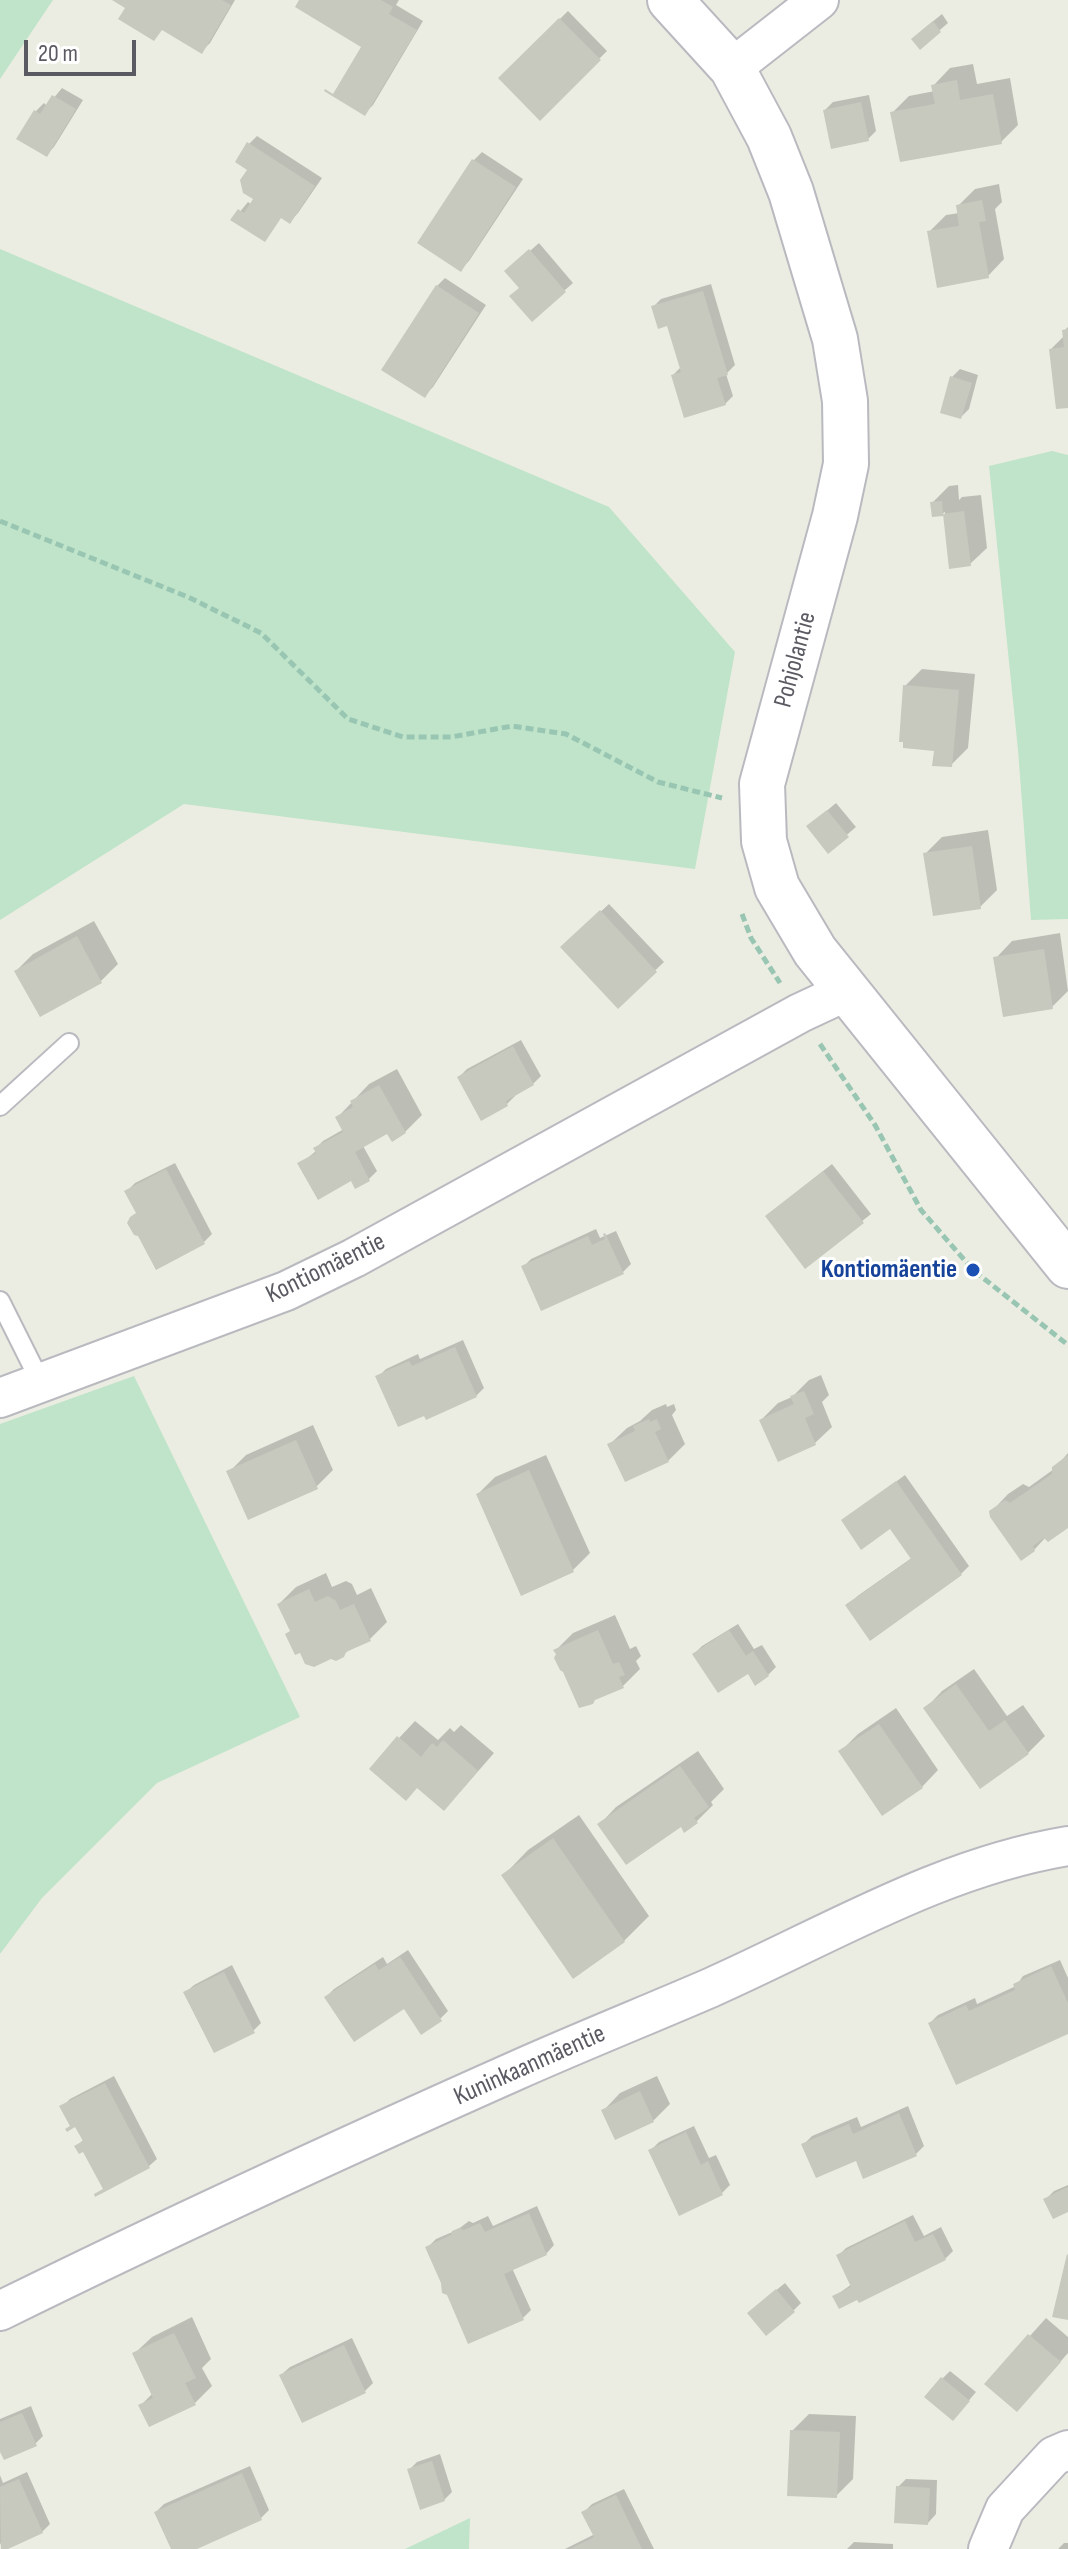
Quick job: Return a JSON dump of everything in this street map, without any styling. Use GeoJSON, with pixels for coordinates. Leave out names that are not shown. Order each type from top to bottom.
{"type":"FeatureCollection","features":[{"type":"Feature","properties":{"kind":"street","name":"Pohjolantie"},"geometry":{"type":"LineString","coordinates":[[670,0],[732,68],[769,137],[791,192],[835,339],[845,401],[846,464],[841,490],[762,784],[764,841],[777,887],[815,951],[1068,1266]]}},
{"type":"Feature","properties":{"kind":"street"},"geometry":{"type":"LineString","coordinates":[[732,68],[819,0]]}},
{"type":"Feature","properties":{"kind":"street","name":"Kontiomäentie"},"geometry":{"type":"LineString","coordinates":[[0,1398],[299,1285],[354,1258],[800,1013],[847,991]]}},
{"type":"Feature","properties":{"kind":"street","name":"Kuninkaanmäentie"},"geometry":{"type":"LineString","coordinates":[[0,2311],[443,2104],[712,1987],[916,1891],[1028,1852],[1068,1846]]}},
{"type":"Feature","properties":{"kind":"street"},"geometry":{"type":"LineString","coordinates":[[988,2549],[1005,2509],[1054,2456],[1068,2450]]}},
{"type":"Feature","properties":{"kind":"lane"},"geometry":{"type":"LineString","coordinates":[[0,1106],[69,1043]]}},
{"type":"Feature","properties":{"kind":"lane"},"geometry":{"type":"LineString","coordinates":[[0,1301],[41,1383]]}},
{"type":"Feature","properties":{"kind":"path"},"geometry":{"type":"LineString","coordinates":[[0,521],[188,597],[261,633],[348,719],[403,737],[451,737],[512,726],[566,734],[658,782],[729,799]]}},
{"type":"Feature","properties":{"kind":"path"},"geometry":{"type":"LineString","coordinates":[[737,901],[751,938],[787,994]]}},
{"type":"Feature","properties":{"kind":"path"},"geometry":{"type":"LineString","coordinates":[[815,1036],[875,1125],[921,1210],[973,1270],[1068,1345]]}},
{"type":"Feature","properties":{"kind":"green space"},"geometry":{"type":"Polygon","coordinates":[[[0,0],[53,0],[0,79],[0,0]]]}},
{"type":"Feature","properties":{"kind":"green space"},"geometry":{"type":"Polygon","coordinates":[[[0,249],[609,507],[735,652],[695,869],[184,804],[0,920],[0,249]]]}},
{"type":"Feature","properties":{"kind":"green space"},"geometry":{"type":"Polygon","coordinates":[[[1052,451],[1068,455],[1068,919],[1031,920],[1018,750],[989,466],[1052,451]]]}},
{"type":"Feature","properties":{"kind":"green space"},"geometry":{"type":"Polygon","coordinates":[[[134,1376],[300,1717],[157,1783],[42,1898],[0,1954],[0,1424],[134,1376]]]}},
{"type":"Feature","properties":{"kind":"green space"},"geometry":{"type":"Polygon","coordinates":[[[470,2518],[469,2549],[405,2549],[470,2518]]]}},
{"type":"Feature","properties":{"kind":"building"},"geometry":{"type":"Polygon","coordinates":[[[112,0],[222,0],[231,5],[202,54],[162,30],[154,41],[118,19],[125,8],[112,0]]]}},
{"type":"Feature","properties":{"kind":"building"},"geometry":{"type":"Polygon","coordinates":[[[299,0],[381,0],[393,7],[389,14],[417,30],[365,116],[324,91],[333,94],[361,47],[295,7],[299,0]]]}},
{"type":"Feature","properties":{"kind":"building"},"geometry":{"type":"Polygon","coordinates":[[[559,18],[601,60],[540,121],[498,78],[559,18]]]}},
{"type":"Feature","properties":{"kind":"building"},"geometry":{"type":"Polygon","coordinates":[[[933,21],[941,32],[920,50],[911,39],[933,21]]]}},
{"type":"Feature","properties":{"kind":"building"},"geometry":{"type":"Polygon","coordinates":[[[957,80],[960,100],[993,94],[1002,144],[900,162],[890,112],[935,104],[931,85],[957,80]]]}},
{"type":"Feature","properties":{"kind":"building"},"geometry":{"type":"Polygon","coordinates":[[[52,95],[76,109],[47,157],[16,139],[34,110],[40,114],[52,95]]]}},
{"type":"Feature","properties":{"kind":"building"},"geometry":{"type":"Polygon","coordinates":[[[861,102],[869,141],[831,149],[823,110],[861,102]]]}},
{"type":"Feature","properties":{"kind":"building"},"geometry":{"type":"Polygon","coordinates":[[[247,142],[315,186],[290,224],[281,218],[265,242],[230,220],[238,209],[244,213],[253,199],[243,193],[240,180],[247,170],[235,162],[247,142]]]}},
{"type":"Feature","properties":{"kind":"building"},"geometry":{"type":"Polygon","coordinates":[[[472,159],[516,187],[461,272],[417,243],[472,159]]]}},
{"type":"Feature","properties":{"kind":"building"},"geometry":{"type":"Polygon","coordinates":[[[982,200],[986,221],[979,222],[989,278],[937,288],[927,231],[959,226],[956,205],[982,200]]]}},
{"type":"Feature","properties":{"kind":"building"},"geometry":{"type":"Polygon","coordinates":[[[529,249],[566,292],[532,322],[509,296],[519,288],[504,271],[529,249]]]}},
{"type":"Feature","properties":{"kind":"building"},"geometry":{"type":"Polygon","coordinates":[[[436,285],[479,313],[425,398],[381,370],[436,285]]]}},
{"type":"Feature","properties":{"kind":"building"},"geometry":{"type":"Polygon","coordinates":[[[703,291],[728,375],[717,378],[726,405],[684,418],[671,375],[681,372],[667,326],[658,329],[651,306],[703,291]]]}},
{"type":"Feature","properties":{"kind":"building"},"geometry":{"type":"Polygon","coordinates":[[[1068,329],[1068,408],[1056,409],[1049,349],[1064,347],[1062,330],[1068,329]]]}},
{"type":"Feature","properties":{"kind":"building"},"geometry":{"type":"Polygon","coordinates":[[[950,376],[972,383],[961,419],[940,413],[950,376]]]}},
{"type":"Feature","properties":{"kind":"building"},"geometry":{"type":"Polygon","coordinates":[[[942,501],[943,516],[932,517],[930,502],[942,501]]]}},
{"type":"Feature","properties":{"kind":"building"},"geometry":{"type":"Polygon","coordinates":[[[964,511],[971,566],[949,569],[943,514],[964,511]]]}},
{"type":"Feature","properties":{"kind":"building"},"geometry":{"type":"Polygon","coordinates":[[[903,685],[959,690],[952,767],[932,766],[934,751],[903,748],[903,742],[899,742],[903,685]]]}},
{"type":"Feature","properties":{"kind":"building"},"geometry":{"type":"Polygon","coordinates":[[[827,810],[849,837],[828,854],[806,826],[827,810]]]}},
{"type":"Feature","properties":{"kind":"building"},"geometry":{"type":"Polygon","coordinates":[[[972,846],[981,909],[933,916],[923,853],[972,846]]]}},
{"type":"Feature","properties":{"kind":"building"},"geometry":{"type":"Polygon","coordinates":[[[600,910],[657,972],[618,1009],[560,947],[600,910]]]}},
{"type":"Feature","properties":{"kind":"building"},"geometry":{"type":"Polygon","coordinates":[[[77,936],[102,983],[40,1017],[14,971],[77,936]]]}},
{"type":"Feature","properties":{"kind":"building"},"geometry":{"type":"Polygon","coordinates":[[[1044,949],[1053,1009],[1003,1017],[993,957],[1044,949]]]}},
{"type":"Feature","properties":{"kind":"building"},"geometry":{"type":"Polygon","coordinates":[[[513,1046],[534,1085],[506,1101],[508,1106],[481,1121],[457,1077],[513,1046]]]}},
{"type":"Feature","properties":{"kind":"building"},"geometry":{"type":"Polygon","coordinates":[[[379,1085],[406,1133],[392,1142],[387,1134],[355,1152],[370,1181],[355,1189],[351,1181],[318,1200],[297,1163],[316,1153],[313,1148],[343,1132],[335,1117],[353,1107],[350,1101],[379,1085]]]}},
{"type":"Feature","properties":{"kind":"building"},"geometry":{"type":"Polygon","coordinates":[[[166,1169],[205,1244],[156,1270],[138,1236],[134,1235],[127,1223],[136,1213],[124,1191],[166,1169]]]}},
{"type":"Feature","properties":{"kind":"building"},"geometry":{"type":"Polygon","coordinates":[[[823,1171],[864,1223],[805,1269],[765,1216],[823,1171]]]}},
{"type":"Feature","properties":{"kind":"building"},"geometry":{"type":"Polygon","coordinates":[[[605,1233],[624,1274],[541,1311],[521,1266],[588,1236],[592,1245],[605,1239],[605,1233]]]}},
{"type":"Feature","properties":{"kind":"building"},"geometry":{"type":"Polygon","coordinates":[[[455,1347],[477,1397],[426,1420],[424,1416],[398,1427],[375,1376],[409,1361],[412,1366],[455,1347]]]}},
{"type":"Feature","properties":{"kind":"building"},"geometry":{"type":"Polygon","coordinates":[[[804,1391],[814,1414],[805,1418],[816,1445],[778,1462],[759,1420],[794,1404],[790,1396],[804,1391]]]}},
{"type":"Feature","properties":{"kind":"building"},"geometry":{"type":"Polygon","coordinates":[[[649,1419],[650,1422],[657,1419],[661,1429],[655,1432],[669,1462],[625,1482],[607,1444],[635,1431],[633,1426],[649,1419]]]}},
{"type":"Feature","properties":{"kind":"building"},"geometry":{"type":"Polygon","coordinates":[[[296,1440],[318,1489],[248,1520],[226,1471],[296,1440]]]}},
{"type":"Feature","properties":{"kind":"building"},"geometry":{"type":"Polygon","coordinates":[[[1068,1455],[1068,1528],[1048,1542],[1044,1538],[1033,1546],[1035,1551],[1021,1561],[989,1511],[1005,1500],[1010,1503],[1052,1474],[1052,1467],[1068,1455]]]}},
{"type":"Feature","properties":{"kind":"building"},"geometry":{"type":"Polygon","coordinates":[[[529,1470],[574,1572],[521,1596],[476,1494],[529,1470]]]}},
{"type":"Feature","properties":{"kind":"building"},"geometry":{"type":"Polygon","coordinates":[[[896,1481],[962,1575],[870,1641],[845,1605],[911,1559],[890,1529],[861,1550],[841,1520],[896,1481]]]}},
{"type":"Feature","properties":{"kind":"building"},"geometry":{"type":"Polygon","coordinates":[[[309,1589],[315,1602],[328,1596],[336,1601],[340,1610],[354,1604],[371,1641],[346,1652],[336,1661],[331,1659],[314,1667],[305,1664],[300,1653],[295,1655],[285,1634],[290,1631],[277,1604],[309,1589]]]}},
{"type":"Feature","properties":{"kind":"building"},"geometry":{"type":"Polygon","coordinates":[[[598,1630],[613,1664],[619,1662],[625,1675],[619,1677],[624,1688],[579,1708],[553,1650],[598,1630]]]}},
{"type":"Feature","properties":{"kind":"building"},"geometry":{"type":"Polygon","coordinates":[[[729,1630],[746,1656],[753,1651],[769,1676],[755,1686],[748,1674],[718,1693],[692,1654],[729,1630]]]}},
{"type":"Feature","properties":{"kind":"building"},"geometry":{"type":"Polygon","coordinates":[[[956,1684],[989,1731],[1005,1720],[1029,1754],[980,1789],[923,1708],[956,1684]]]}},
{"type":"Feature","properties":{"kind":"building"},"geometry":{"type":"Polygon","coordinates":[[[879,1724],[923,1788],[882,1816],[838,1751],[879,1724]]]}},
{"type":"Feature","properties":{"kind":"building"},"geometry":{"type":"Polygon","coordinates":[[[397,1736],[421,1757],[432,1743],[437,1747],[443,1740],[478,1771],[444,1811],[417,1788],[406,1801],[369,1769],[397,1736]]]}},
{"type":"Feature","properties":{"kind":"building"},"geometry":{"type":"Polygon","coordinates":[[[680,1766],[709,1807],[694,1818],[698,1823],[684,1833],[681,1827],[626,1865],[597,1824],[680,1766]]]}},
{"type":"Feature","properties":{"kind":"building"},"geometry":{"type":"Polygon","coordinates":[[[553,1838],[625,1942],[573,1979],[501,1875],[553,1838]]]}},
{"type":"Feature","properties":{"kind":"building"},"geometry":{"type":"Polygon","coordinates":[[[400,1957],[442,2021],[421,2035],[404,2009],[354,2042],[324,1997],[375,1964],[379,1970],[400,1957]]]}},
{"type":"Feature","properties":{"kind":"building"},"geometry":{"type":"Polygon","coordinates":[[[1051,1966],[1068,2003],[1068,2034],[956,2085],[928,2023],[966,2005],[969,2011],[1015,1990],[1013,1984],[1051,1966]]]}},
{"type":"Feature","properties":{"kind":"building"},"geometry":{"type":"Polygon","coordinates":[[[224,1972],[255,2033],[214,2053],[183,1992],[224,1972]]]}},
{"type":"Feature","properties":{"kind":"building"},"geometry":{"type":"Polygon","coordinates":[[[105,2083],[150,2168],[95,2197],[94,2194],[103,2189],[83,2152],[79,2154],[74,2146],[83,2141],[75,2127],[67,2132],[65,2129],[70,2126],[59,2106],[105,2083]]]}},
{"type":"Feature","properties":{"kind":"building"},"geometry":{"type":"Polygon","coordinates":[[[640,2091],[654,2122],[615,2140],[601,2110],[640,2091]]]}},
{"type":"Feature","properties":{"kind":"building"},"geometry":{"type":"Polygon","coordinates":[[[899,2113],[917,2156],[863,2179],[856,2161],[816,2178],[801,2144],[849,2124],[853,2134],[899,2113]]]}},
{"type":"Feature","properties":{"kind":"building"},"geometry":{"type":"Polygon","coordinates":[[[686,2132],[701,2165],[708,2161],[723,2195],[679,2216],[648,2150],[686,2132]]]}},
{"type":"Feature","properties":{"kind":"building"},"geometry":{"type":"Polygon","coordinates":[[[1068,2187],[1068,2212],[1053,2219],[1043,2199],[1068,2187]]]}},
{"type":"Feature","properties":{"kind":"building"},"geometry":{"type":"Polygon","coordinates":[[[529,2213],[547,2255],[504,2274],[524,2320],[468,2344],[447,2295],[442,2293],[441,2283],[425,2247],[459,2228],[464,2230],[480,2223],[485,2232],[529,2213]]]}},
{"type":"Feature","properties":{"kind":"building"},"geometry":{"type":"Polygon","coordinates":[[[905,2221],[915,2242],[933,2234],[946,2260],[859,2303],[857,2300],[839,2309],[832,2296],[851,2287],[836,2255],[905,2221]]]}},
{"type":"Feature","properties":{"kind":"building"},"geometry":{"type":"Polygon","coordinates":[[[1068,2255],[1068,2320],[1052,2317],[1068,2255]]]}},
{"type":"Feature","properties":{"kind":"building"},"geometry":{"type":"Polygon","coordinates":[[[776,2289],[795,2312],[766,2336],[747,2313],[776,2289]]]}},
{"type":"Feature","properties":{"kind":"building"},"geometry":{"type":"Polygon","coordinates":[[[174,2333],[196,2378],[185,2383],[196,2405],[149,2427],[138,2405],[153,2398],[132,2353],[174,2333]]]}},
{"type":"Feature","properties":{"kind":"building"},"geometry":{"type":"Polygon","coordinates":[[[1028,2334],[1061,2362],[1017,2412],[984,2384],[1028,2334]]]}},
{"type":"Feature","properties":{"kind":"building"},"geometry":{"type":"Polygon","coordinates":[[[344,2345],[366,2393],[302,2423],[279,2375],[344,2345]]]}},
{"type":"Feature","properties":{"kind":"building"},"geometry":{"type":"Polygon","coordinates":[[[941,2377],[970,2401],[953,2421],[924,2397],[941,2377]]]}},
{"type":"Feature","properties":{"kind":"building"},"geometry":{"type":"Polygon","coordinates":[[[22,2413],[37,2446],[4,2460],[0,2452],[0,2422],[22,2413]]]}},
{"type":"Feature","properties":{"kind":"building"},"geometry":{"type":"Polygon","coordinates":[[[790,2430],[840,2432],[837,2498],[787,2496],[790,2430]]]}},
{"type":"Feature","properties":{"kind":"building"},"geometry":{"type":"Polygon","coordinates":[[[432,2461],[445,2501],[420,2510],[407,2469],[432,2461]]]}},
{"type":"Feature","properties":{"kind":"building"},"geometry":{"type":"Polygon","coordinates":[[[242,2473],[262,2520],[197,2549],[171,2549],[154,2512],[242,2473]]]}},
{"type":"Feature","properties":{"kind":"building"},"geometry":{"type":"Polygon","coordinates":[[[19,2479],[43,2533],[8,2549],[1,2549],[0,2487],[19,2479]]]}},
{"type":"Feature","properties":{"kind":"building"},"geometry":{"type":"Polygon","coordinates":[[[896,2486],[930,2488],[928,2525],[894,2523],[896,2486]]]}},
{"type":"Feature","properties":{"kind":"building"},"geometry":{"type":"Polygon","coordinates":[[[616,2495],[642,2549],[570,2549],[594,2537],[581,2512],[616,2495]]]}},
{"type":"Feature","properties":{"kind":"place","name":"Kontiomäentie"},"geometry":{"type":"Point","coordinates":[973,1270]}}]}
